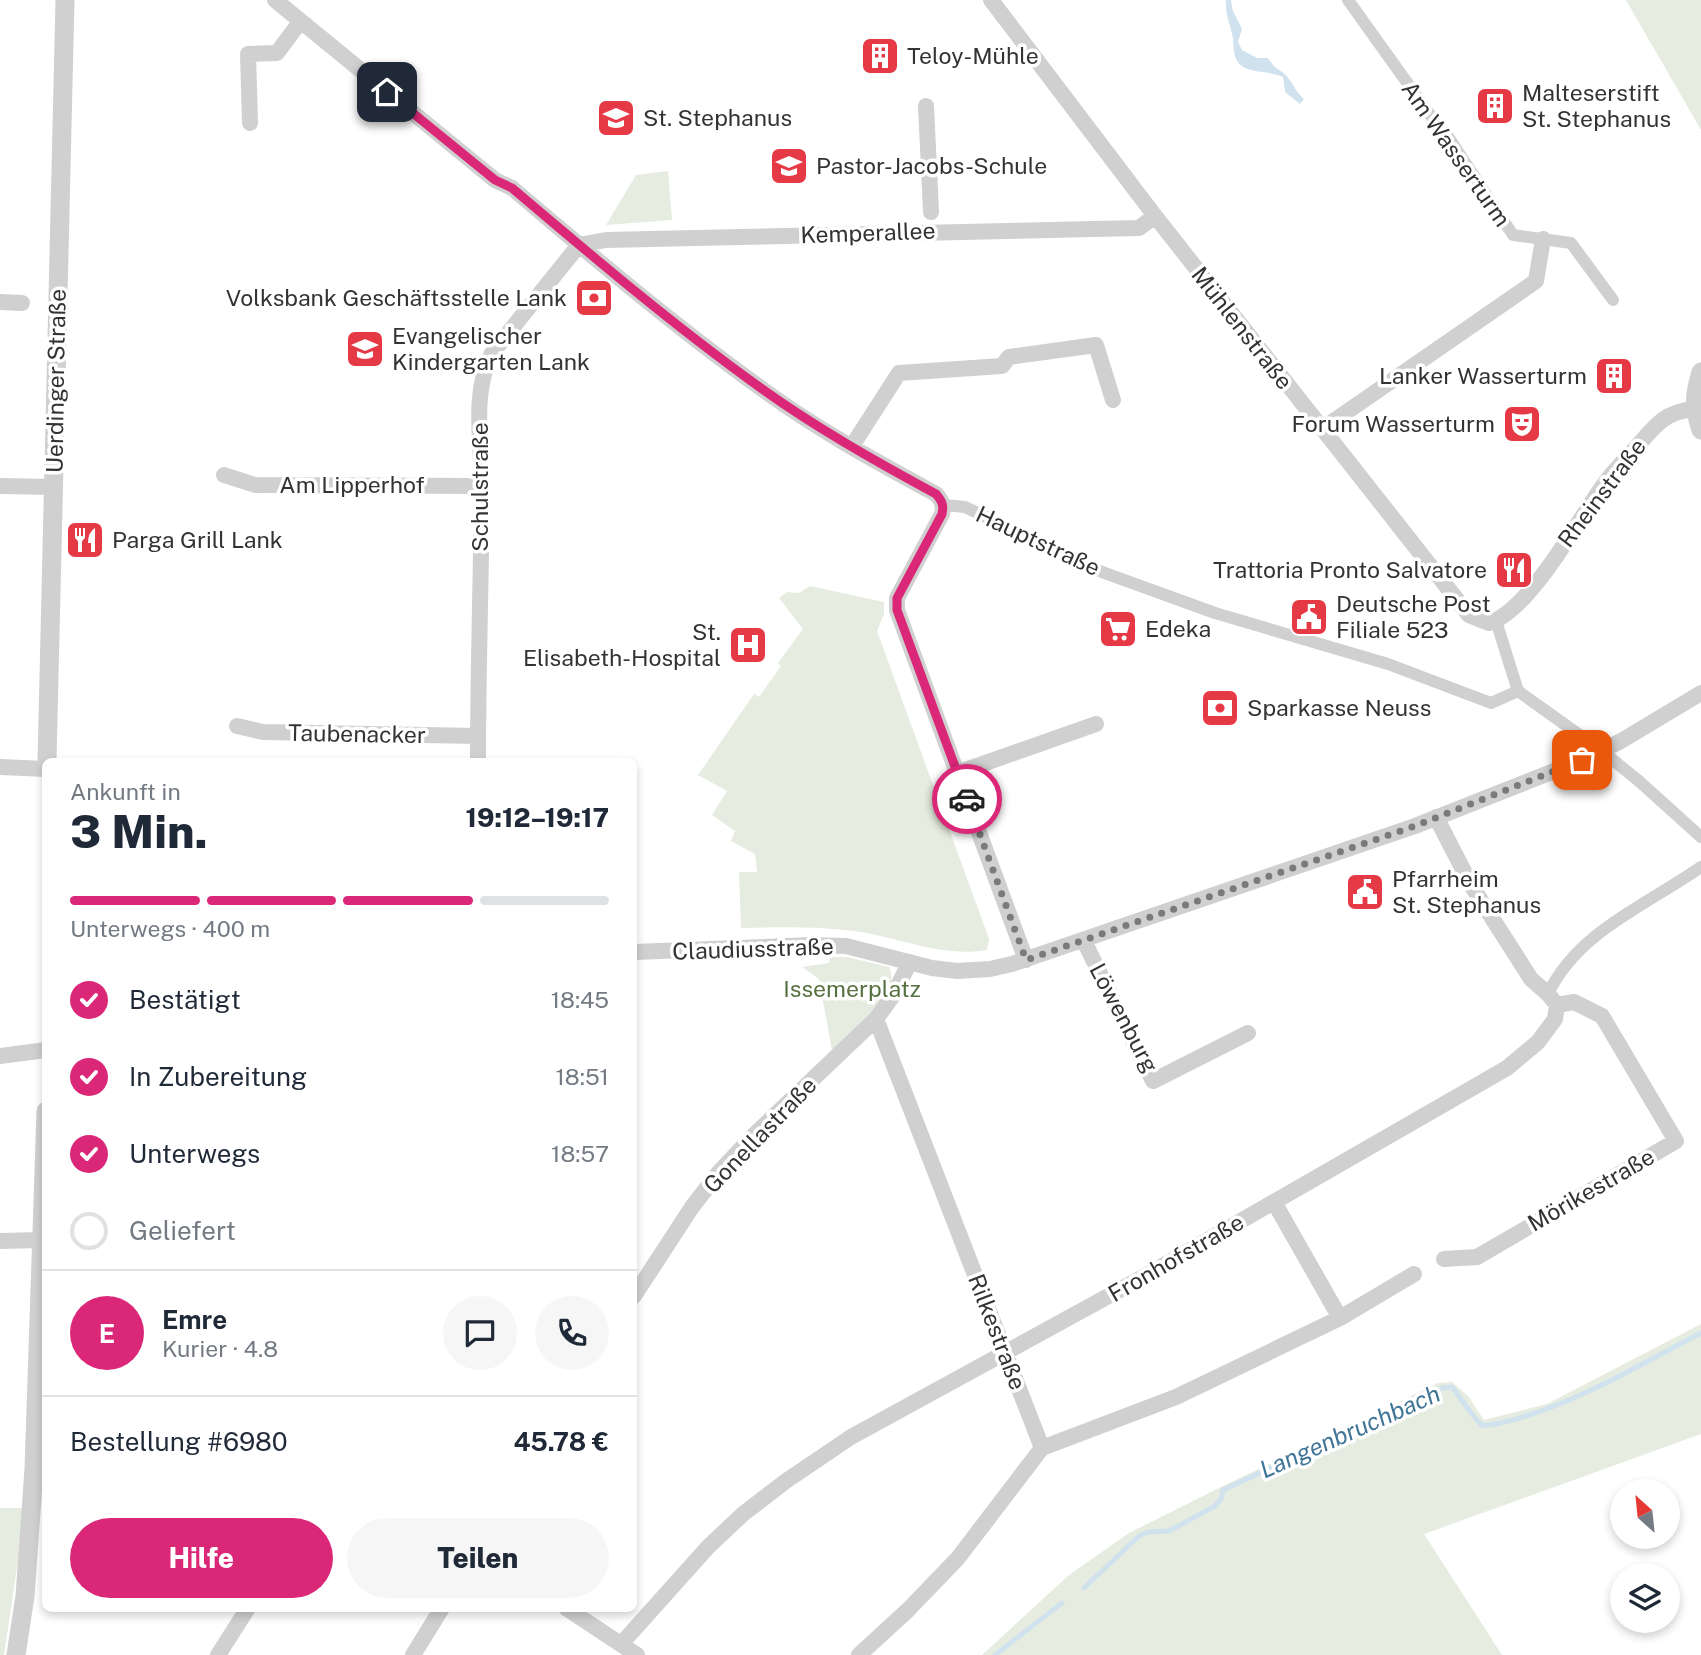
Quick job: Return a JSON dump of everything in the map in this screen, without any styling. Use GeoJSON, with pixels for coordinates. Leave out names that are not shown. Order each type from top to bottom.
{"type":"FeatureCollection","features":[{"type":"Feature","properties":{"kind":"street","name":"Uerdinger Straße"},"geometry":{"type":"LineString","coordinates":[[47,758],[65,0]]}},
{"type":"Feature","properties":{"kind":"street","name":"Hauptstraße"},"geometry":{"type":"LineString","coordinates":[[275,0],[495,180],[512,188],[614,276],[759,387],[852,446],[936,494],[944,505],[965,507],[1102,572],[1214,613],[1388,664],[1491,703],[1516,685]]}},
{"type":"Feature","properties":{"kind":"street","name":"Mühlenstraße"},"geometry":{"type":"LineString","coordinates":[[991,0],[1155,216],[1469,615],[1481,621],[1496,621]]}},
{"type":"Feature","properties":{"kind":"street","name":"Am Wasserturm"},"geometry":{"type":"LineString","coordinates":[[1348,0],[1445,132],[1513,235],[1571,243],[1614,300]]}},
{"type":"Feature","properties":{"kind":"street"},"geometry":{"type":"LineString","coordinates":[[250,123],[248,54],[277,53],[300,22]]}},
{"type":"Feature","properties":{"kind":"street"},"geometry":{"type":"LineString","coordinates":[[926,106],[931,212]]}},
{"type":"Feature","properties":{"kind":"street","name":"Kemperallee"},"geometry":{"type":"LineString","coordinates":[[579,245],[606,240],[1139,228],[1155,216]]}},
{"type":"Feature","properties":{"kind":"street"},"geometry":{"type":"LineString","coordinates":[[1322,429],[1535,281],[1543,239]]}},
{"type":"Feature","properties":{"kind":"street","name":"Schulstraße"},"geometry":{"type":"LineString","coordinates":[[478,758],[482,486],[480,392],[483,371],[492,353],[579,245]]}},
{"type":"Feature","properties":{"kind":"street"},"geometry":{"type":"LineString","coordinates":[[0,302],[22,303]]}},
{"type":"Feature","properties":{"kind":"street"},"geometry":{"type":"LineString","coordinates":[[852,446],[899,373],[1002,366],[1009,357],[1096,345],[1113,400]]}},
{"type":"Feature","properties":{"kind":"street"},"geometry":{"type":"LineString","coordinates":[[1701,372],[1694,409],[1701,430]]}},
{"type":"Feature","properties":{"kind":"street","name":"Rheinstraße"},"geometry":{"type":"LineString","coordinates":[[1496,621],[1524,599],[1604,484],[1660,421],[1677,411],[1694,409]]}},
{"type":"Feature","properties":{"kind":"street","name":"Am Lipperhof"},"geometry":{"type":"LineString","coordinates":[[224,475],[255,485],[482,486]]}},
{"type":"Feature","properties":{"kind":"street"},"geometry":{"type":"LineString","coordinates":[[0,486],[54,487]]}},
{"type":"Feature","properties":{"kind":"street"},"geometry":{"type":"LineString","coordinates":[[944,505],[942,514],[897,598],[897,610],[1026,960]]}},
{"type":"Feature","properties":{"kind":"street"},"geometry":{"type":"LineString","coordinates":[[1496,621],[1516,685],[1602,751],[1701,837]]}},
{"type":"Feature","properties":{"kind":"street"},"geometry":{"type":"LineString","coordinates":[[876,1019],[892,998],[910,962],[957,971],[990,969],[1084,941],[1436,817],[1602,751],[1701,693]]}},
{"type":"Feature","properties":{"kind":"street"},"geometry":{"type":"LineString","coordinates":[[957,773],[1096,724]]}},
{"type":"Feature","properties":{"kind":"street","name":"Taubenacker"},"geometry":{"type":"LineString","coordinates":[[237,726],[263,732],[478,736]]}},
{"type":"Feature","properties":{"kind":"street"},"geometry":{"type":"LineString","coordinates":[[0,767],[42,769]]}},
{"type":"Feature","properties":{"kind":"street"},"geometry":{"type":"LineString","coordinates":[[1436,817],[1471,885],[1531,979],[1553,1000]]}},
{"type":"Feature","properties":{"kind":"street","name":"Fronhofstraße"},"geometry":{"type":"LineString","coordinates":[[622,1643],[708,1547],[743,1514],[851,1437],[1274,1202],[1507,1068],[1538,1042],[1555,1020],[1553,1000],[1567,963],[1617,919],[1701,867]]}},
{"type":"Feature","properties":{"kind":"street","name":"Löwenburg"},"geometry":{"type":"LineString","coordinates":[[1084,941],[1153,1081],[1248,1032]]}},
{"type":"Feature","properties":{"kind":"street","name":"Claudiusstraße"},"geometry":{"type":"LineString","coordinates":[[637,952],[846,946],[910,962]]}},
{"type":"Feature","properties":{"kind":"street","name":"Mörikestraße"},"geometry":{"type":"LineString","coordinates":[[1444,1259],[1477,1257],[1676,1141],[1602,1016],[1574,1002],[1553,1000]]}},
{"type":"Feature","properties":{"kind":"street","name":"Gonellastraße"},"geometry":{"type":"LineString","coordinates":[[637,1291],[661,1252],[720,1171],[876,1019]]}},
{"type":"Feature","properties":{"kind":"street","name":"Rilkestraße"},"geometry":{"type":"LineString","coordinates":[[876,1019],[1042,1448]]}},
{"type":"Feature","properties":{"kind":"street"},"geometry":{"type":"LineString","coordinates":[[0,1055],[42,1050]]}},
{"type":"Feature","properties":{"kind":"street"},"geometry":{"type":"LineString","coordinates":[[16,1655],[25,1597],[34,1469],[42,1197]]}},
{"type":"Feature","properties":{"kind":"street"},"geometry":{"type":"LineString","coordinates":[[1274,1202],[1340,1318]]}},
{"type":"Feature","properties":{"kind":"street"},"geometry":{"type":"LineString","coordinates":[[0,1241],[40,1240]]}},
{"type":"Feature","properties":{"kind":"street"},"geometry":{"type":"LineString","coordinates":[[859,1655],[908,1610],[958,1558],[1042,1448],[1176,1397],[1340,1318],[1414,1275]]}},
{"type":"Feature","properties":{"kind":"street"},"geometry":{"type":"LineString","coordinates":[[218,1655],[245,1612]]}},
{"type":"Feature","properties":{"kind":"street"},"geometry":{"type":"LineString","coordinates":[[414,1655],[440,1612]]}},
{"type":"Feature","properties":{"kind":"street"},"geometry":{"type":"LineString","coordinates":[[572,1612],[637,1655]]}},
{"type":"Feature","properties":{"kind":"green space"},"geometry":{"type":"Polygon","coordinates":[[[1626,0],[1701,0],[1701,130],[1626,0]]]}},
{"type":"Feature","properties":{"kind":"green space"},"geometry":{"type":"Polygon","coordinates":[[[668,171],[672,220],[606,225],[636,175],[668,171]]]}},
{"type":"Feature","properties":{"kind":"green space"},"geometry":{"type":"Polygon","coordinates":[[[810,586],[884,602],[884,614],[877,631],[989,939],[987,950],[970,952],[936,949],[840,929],[741,928],[739,872],[757,872],[755,854],[731,841],[735,831],[712,815],[727,791],[698,775],[754,694],[759,697],[781,666],[778,663],[803,629],[779,598],[787,592],[799,593],[810,586]]]}},
{"type":"Feature","properties":{"kind":"green space","name":"Issemerplatz"},"geometry":{"type":"Polygon","coordinates":[[[830,957],[847,957],[889,967],[891,978],[889,990],[873,1013],[832,1050],[819,979],[802,967],[829,963],[830,957]]]}},
{"type":"Feature","properties":{"kind":"green space"},"geometry":{"type":"Polygon","coordinates":[[[1701,1324],[1701,1434],[1424,1534],[1502,1655],[982,1655],[1069,1575],[1129,1533],[1438,1383],[1452,1382],[1468,1396],[1484,1420],[1547,1404],[1701,1324]]]}},
{"type":"Feature","properties":{"kind":"green space"},"geometry":{"type":"Polygon","coordinates":[[[0,1508],[22,1508],[20,1547],[4,1655],[0,1655],[0,1508]]]}},
{"type":"Feature","properties":{"kind":"water"},"geometry":{"type":"Polygon","coordinates":[[[1226,0],[1231,0],[1242,29],[1238,42],[1242,50],[1257,58],[1268,58],[1304,99],[1300,104],[1285,92],[1283,77],[1249,70],[1238,62],[1226,0]]]}},
{"type":"Feature","properties":{"kind":"waterway","name":"Langenbruchbach"},"geometry":{"type":"LineString","coordinates":[[1084,1588],[1139,1536],[1148,1532],[1169,1531],[1215,1506],[1221,1499],[1223,1490],[1442,1388],[1452,1387],[1482,1425],[1496,1424],[1583,1394],[1701,1333]]}},
{"type":"Feature","properties":{"kind":"waterway","name":"Langenbruchbach"},"geometry":{"type":"LineString","coordinates":[[995,1655],[1062,1603]]}},
{"type":"Feature","properties":{"kind":"way so far"},"geometry":{"type":"LineString","coordinates":[[967,799],[1026,960],[1415,826],[1582,760]]}},
{"type":"Feature","properties":{"kind":"place","name":"Teloy-Mühle"},"geometry":{"type":"Point","coordinates":[880,56]}},
{"type":"Feature","properties":{"kind":"place","name":"Malteserstift St. Stephanus"},"geometry":{"type":"Point","coordinates":[1495,106]}},
{"type":"Feature","properties":{"kind":"place","name":"St. Stephanus"},"geometry":{"type":"Point","coordinates":[616,118]}},
{"type":"Feature","properties":{"kind":"place","name":"Pastor-Jacobs-Schule"},"geometry":{"type":"Point","coordinates":[789,166]}},
{"type":"Feature","properties":{"kind":"place","name":"Volksbank Geschäftsstelle Lank"},"geometry":{"type":"Point","coordinates":[594,298]}},
{"type":"Feature","properties":{"kind":"place","name":"Evangelischer Kindergarten Lank"},"geometry":{"type":"Point","coordinates":[365,349]}},
{"type":"Feature","properties":{"kind":"place","name":"Lanker Wasserturm"},"geometry":{"type":"Point","coordinates":[1614,376]}},
{"type":"Feature","properties":{"kind":"place","name":"Forum Wasserturm"},"geometry":{"type":"Point","coordinates":[1522,424]}},
{"type":"Feature","properties":{"kind":"place","name":"Parga Grill Lank"},"geometry":{"type":"Point","coordinates":[85,540]}},
{"type":"Feature","properties":{"kind":"place","name":"Trattoria Pronto Salvatore"},"geometry":{"type":"Point","coordinates":[1514,570]}},
{"type":"Feature","properties":{"kind":"place","name":"Deutsche Post Filiale 523"},"geometry":{"type":"Point","coordinates":[1309,617]}},
{"type":"Feature","properties":{"kind":"place","name":"Edeka"},"geometry":{"type":"Point","coordinates":[1118,629]}},
{"type":"Feature","properties":{"kind":"place","name":"St. Elisabeth-Hospital"},"geometry":{"type":"Point","coordinates":[748,645]}},
{"type":"Feature","properties":{"kind":"place","name":"Sparkasse Neuss"},"geometry":{"type":"Point","coordinates":[1220,708]}},
{"type":"Feature","properties":{"kind":"place","name":"Pfarrheim St. Stephanus"},"geometry":{"type":"Point","coordinates":[1365,892]}},
{"type":"Feature","properties":{"kind":"route"},"geometry":{"type":"LineString","coordinates":[[387,92],[495,180],[512,188],[614,276],[759,387],[940,498],[944,505],[942,514],[897,598],[897,610],[967,799]]}}]}
